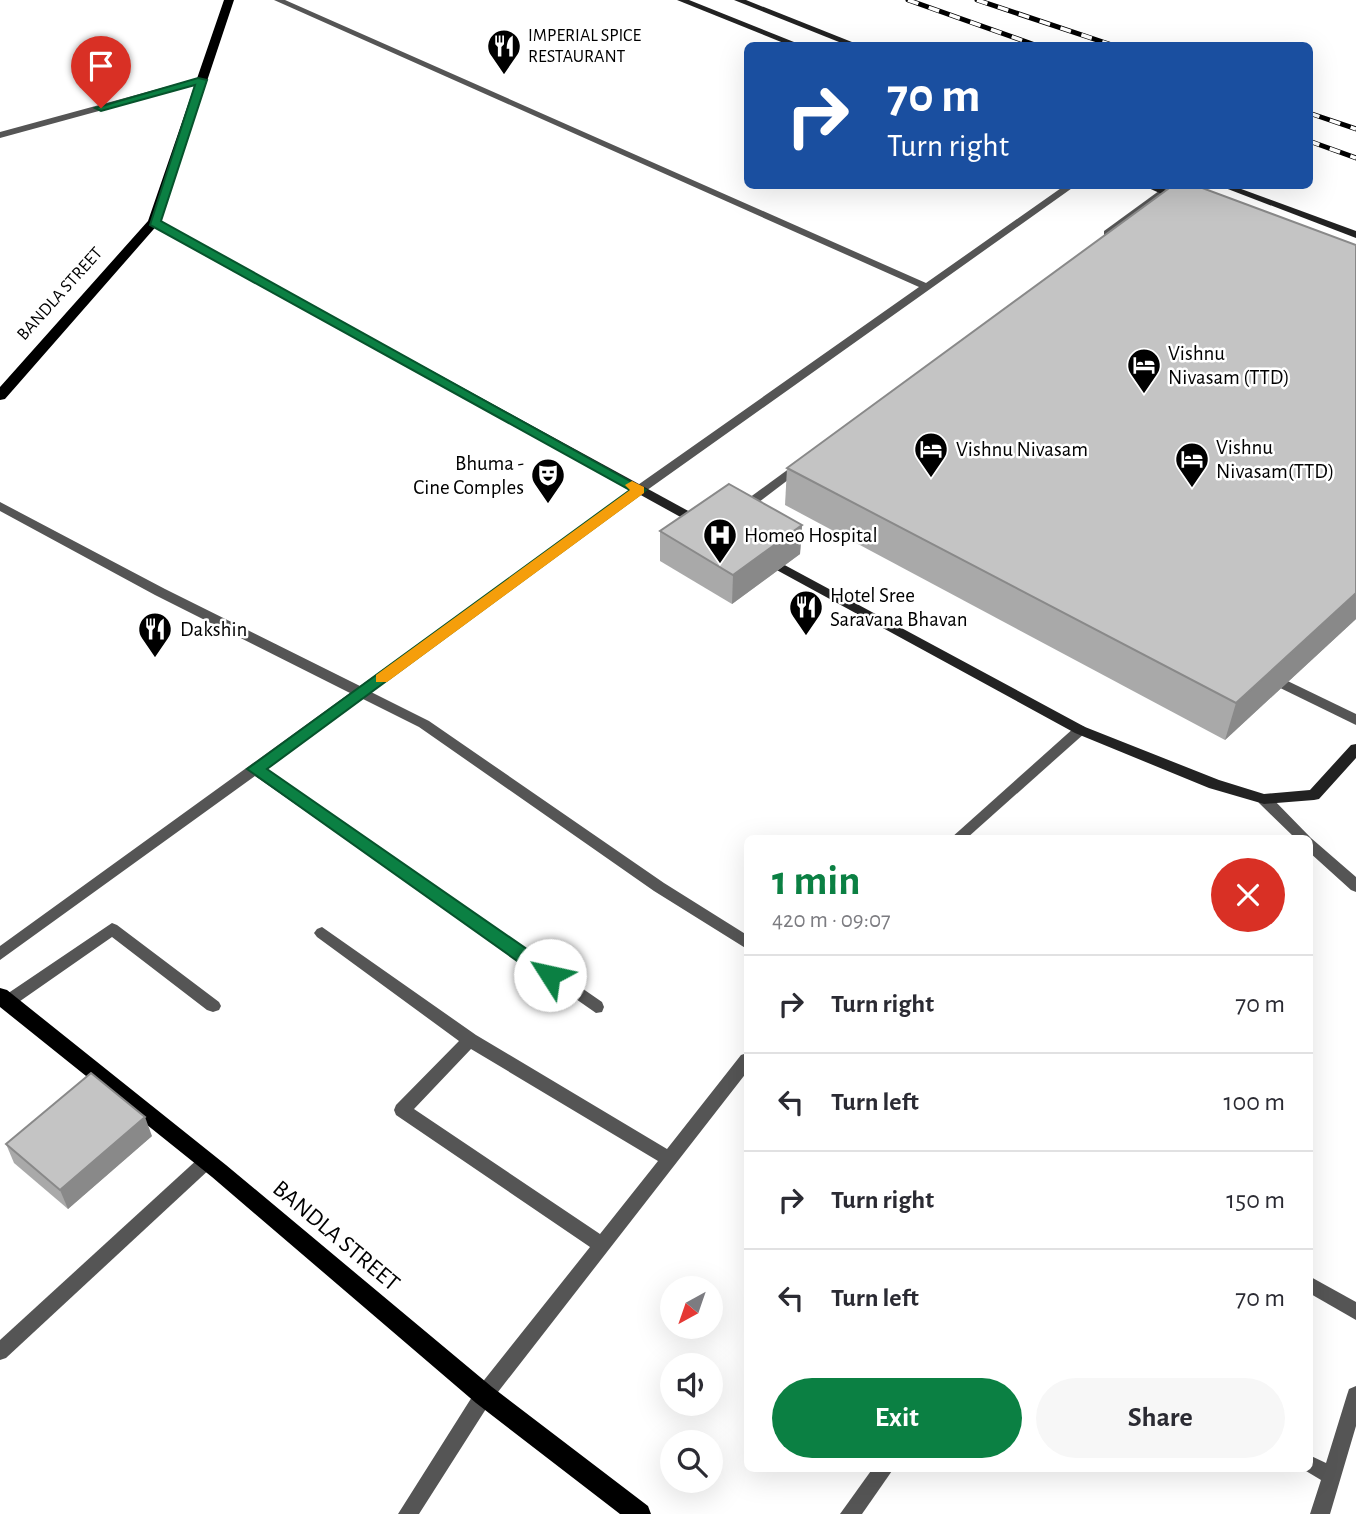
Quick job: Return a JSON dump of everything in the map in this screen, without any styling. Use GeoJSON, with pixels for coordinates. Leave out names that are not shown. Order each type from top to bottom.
{"type":"FeatureCollection","features":[{"type":"Feature","properties":{"kind":"main road"},"geometry":{"type":"LineString","coordinates":[[154,222],[229,0]]}},
{"type":"Feature","properties":{"kind":"main road","name":"BANDLA STREET"},"geometry":{"type":"LineString","coordinates":[[0,396],[154,222]]}},
{"type":"Feature","properties":{"kind":"main road","name":"BANDLA STREET"},"geometry":{"type":"LineString","coordinates":[[4,999],[206,1162],[484,1395],[639,1514]]}},
{"type":"Feature","properties":{"kind":"street"},"geometry":{"type":"LineString","coordinates":[[278,0],[925,286]]}},
{"type":"Feature","properties":{"kind":"street"},"geometry":{"type":"LineString","coordinates":[[681,0],[790,42]]}},
{"type":"Feature","properties":{"kind":"street"},"geometry":{"type":"LineString","coordinates":[[738,0],[848,42]]}},
{"type":"Feature","properties":{"kind":"street"},"geometry":{"type":"LineString","coordinates":[[0,135],[202,80]]}},
{"type":"Feature","properties":{"kind":"street"},"geometry":{"type":"LineString","coordinates":[[0,954],[639,490],[1066,189]]}},
{"type":"Feature","properties":{"kind":"street"},"geometry":{"type":"LineString","coordinates":[[1157,189],[1188,201]]}},
{"type":"Feature","properties":{"kind":"street"},"geometry":{"type":"LineString","coordinates":[[1233,189],[1356,235]]}},
{"type":"Feature","properties":{"kind":"street"},"geometry":{"type":"LineString","coordinates":[[1097,241],[1163,191]]}},
{"type":"Feature","properties":{"kind":"street"},"geometry":{"type":"LineString","coordinates":[[154,222],[714,530]]}},
{"type":"Feature","properties":{"kind":"street"},"geometry":{"type":"LineString","coordinates":[[736,513],[815,454]]}},
{"type":"Feature","properties":{"kind":"street"},"geometry":{"type":"LineString","coordinates":[[0,506],[160,592],[424,724],[659,887],[744,941]]}},
{"type":"Feature","properties":{"kind":"street"},"geometry":{"type":"LineString","coordinates":[[751,550],[1080,730],[1214,784],[1264,799],[1314,795],[1356,749]]}},
{"type":"Feature","properties":{"kind":"street"},"geometry":{"type":"LineString","coordinates":[[1258,671],[1356,720]]}},
{"type":"Feature","properties":{"kind":"street"},"geometry":{"type":"LineString","coordinates":[[961,835],[1080,730]]}},
{"type":"Feature","properties":{"kind":"street"},"geometry":{"type":"LineString","coordinates":[[255,769],[596,1007]]}},
{"type":"Feature","properties":{"kind":"street"},"geometry":{"type":"LineString","coordinates":[[1264,799],[1301,835]]}},
{"type":"Feature","properties":{"kind":"street"},"geometry":{"type":"LineString","coordinates":[[1313,847],[1356,886]]}},
{"type":"Feature","properties":{"kind":"street"},"geometry":{"type":"LineString","coordinates":[[4,999],[112,929],[213,1006]]}},
{"type":"Feature","properties":{"kind":"street"},"geometry":{"type":"LineString","coordinates":[[322,933],[470,1040],[669,1159]]}},
{"type":"Feature","properties":{"kind":"street"},"geometry":{"type":"LineString","coordinates":[[470,1040],[402,1110],[602,1245]]}},
{"type":"Feature","properties":{"kind":"street"},"geometry":{"type":"LineString","coordinates":[[408,1514],[484,1395],[744,1064]]}},
{"type":"Feature","properties":{"kind":"street"},"geometry":{"type":"LineString","coordinates":[[0,1352],[206,1162]]}},
{"type":"Feature","properties":{"kind":"street"},"geometry":{"type":"LineString","coordinates":[[1313,1286],[1356,1312]]}},
{"type":"Feature","properties":{"kind":"street"},"geometry":{"type":"LineString","coordinates":[[1320,1514],[1356,1395]]}},
{"type":"Feature","properties":{"kind":"street"},"geometry":{"type":"LineString","coordinates":[[1313,1466],[1333,1476]]}},
{"type":"Feature","properties":{"kind":"street"},"geometry":{"type":"LineString","coordinates":[[850,1514],[883,1472]]}},
{"type":"Feature","properties":{"kind":"building","name":"Vishnu Nivasam (TTD)"},"geometry":{"type":"Polygon","coordinates":[[[1168,189],[1205,189],[1356,245],[1356,593],[1236,703],[787,468],[1168,189]]]}},
{"type":"Feature","properties":{"kind":"building"},"geometry":{"type":"Polygon","coordinates":[[[729,484],[802,525],[733,575],[660,531],[729,484]]]}},
{"type":"Feature","properties":{"kind":"building"},"geometry":{"type":"Polygon","coordinates":[[[91,1073],[145,1117],[60,1190],[6,1144],[91,1073]]]}},
{"type":"Feature","properties":{"kind":"railway"},"geometry":{"type":"LineString","coordinates":[[908,0],[1027,42]]}},
{"type":"Feature","properties":{"kind":"railway"},"geometry":{"type":"LineString","coordinates":[[977,0],[1103,42]]}},
{"type":"Feature","properties":{"kind":"railway"},"geometry":{"type":"LineString","coordinates":[[1313,114],[1356,129]]}},
{"type":"Feature","properties":{"kind":"railway"},"geometry":{"type":"LineString","coordinates":[[1313,142],[1356,158]]}},
{"type":"Feature","properties":{"kind":"slow traffic"},"geometry":{"type":"LineString","coordinates":[[381,679],[639,490],[632,485]]}},
{"type":"Feature","properties":{"kind":"place","name":"IMPERIAL SPICE RESTAURANT"},"geometry":{"type":"Point","coordinates":[504,76]}},
{"type":"Feature","properties":{"kind":"place","name":"Vishnu Nivasam (TTD)"},"geometry":{"type":"Point","coordinates":[1144,395]}},
{"type":"Feature","properties":{"kind":"place","name":"Vishnu Nivasam"},"geometry":{"type":"Point","coordinates":[931,479]}},
{"type":"Feature","properties":{"kind":"place","name":"Vishnu Nivasam(TTD)"},"geometry":{"type":"Point","coordinates":[1192,489]}},
{"type":"Feature","properties":{"kind":"place","name":"Bhuma - Cine Comples"},"geometry":{"type":"Point","coordinates":[548,505]}},
{"type":"Feature","properties":{"kind":"place","name":"Homeo Hospital"},"geometry":{"type":"Point","coordinates":[720,565]}},
{"type":"Feature","properties":{"kind":"place","name":"Hotel Sree Saravana Bhavan"},"geometry":{"type":"Point","coordinates":[806,637]}},
{"type":"Feature","properties":{"kind":"place","name":"Dakshin"},"geometry":{"type":"Point","coordinates":[155,659]}},
{"type":"Feature","properties":{"kind":"route"},"geometry":{"type":"LineString","coordinates":[[101,108],[202,80],[154,222],[639,490],[255,769],[550,975]]}}]}
